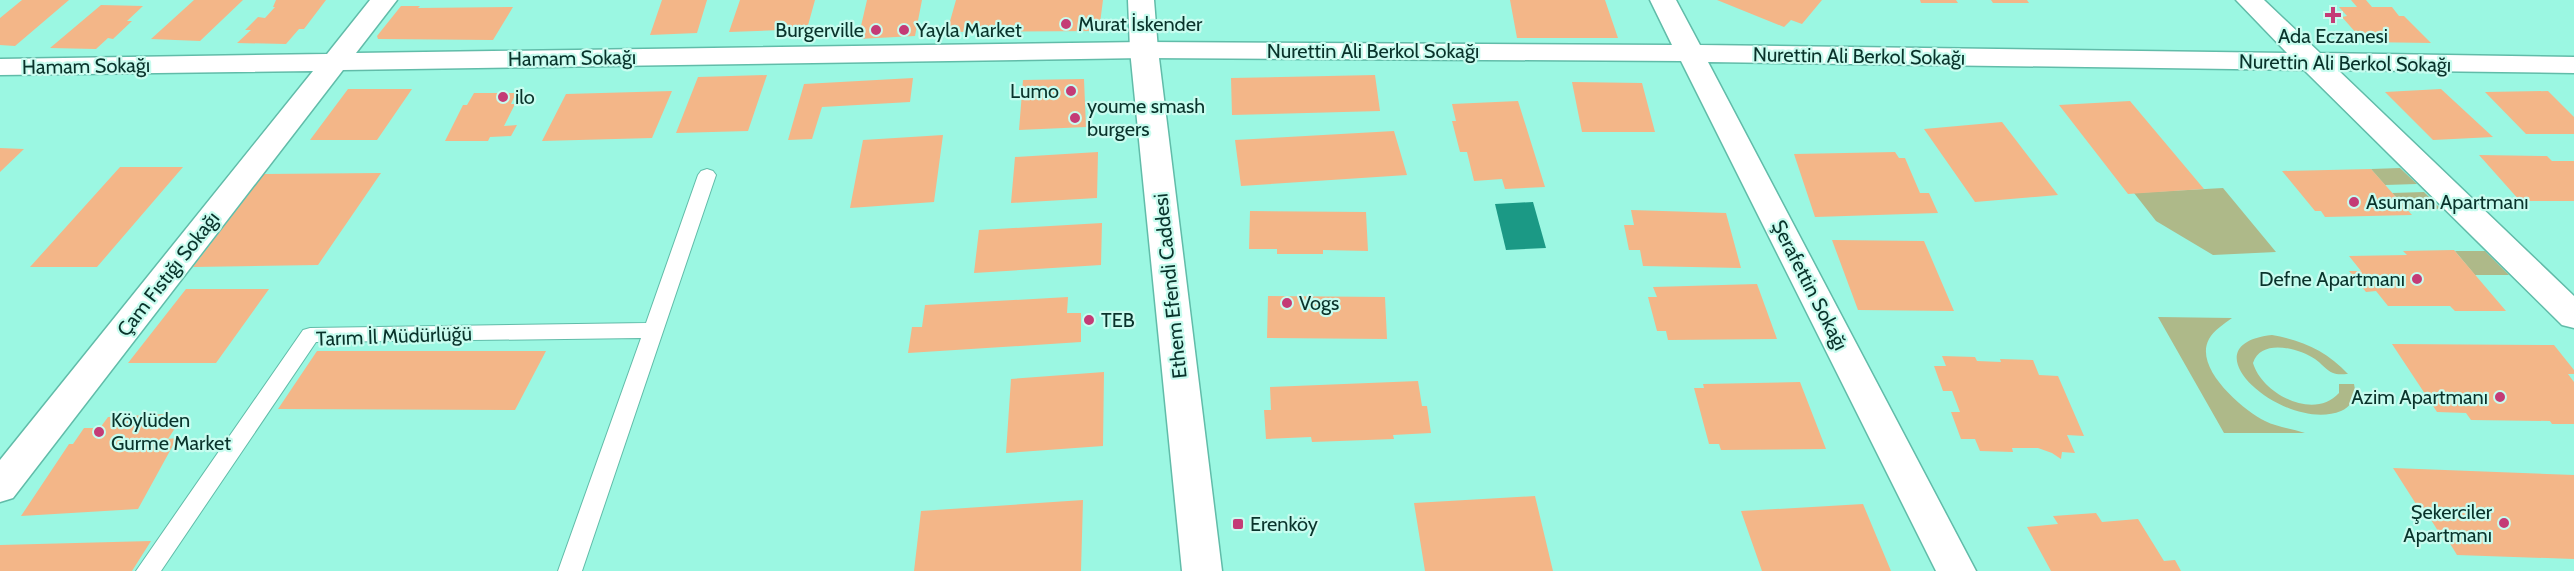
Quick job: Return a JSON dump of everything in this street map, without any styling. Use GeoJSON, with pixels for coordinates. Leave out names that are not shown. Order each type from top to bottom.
{"type":"FeatureCollection","features":[{"type":"Feature","properties":{"kind":"street","name":"Çam Fıstığı Sokağı"},"geometry":{"type":"LineString","coordinates":[[0,487],[384,0]]}},
{"type":"Feature","properties":{"kind":"street","name":"Ethem Efendi Caddesi"},"geometry":{"type":"LineString","coordinates":[[1141,0],[1144,50],[1202,571]]}},
{"type":"Feature","properties":{"kind":"street","name":"Şerafettin Sokağı"},"geometry":{"type":"LineString","coordinates":[[1662,0],[1956,571]]}},
{"type":"Feature","properties":{"kind":"street"},"geometry":{"type":"LineString","coordinates":[[2249,0],[2574,316]]}},
{"type":"Feature","properties":{"kind":"street","name":"Hamam Sokağı"},"geometry":{"type":"LineString","coordinates":[[0,67],[1144,50]]}},
{"type":"Feature","properties":{"kind":"street","name":"Nurettin Ali Berkol Sokağı"},"geometry":{"type":"LineString","coordinates":[[1144,50],[1691,53],[2574,65]]}},
{"type":"Feature","properties":{"kind":"lane"},"geometry":{"type":"LineString","coordinates":[[570,571],[707,176]]}},
{"type":"Feature","properties":{"kind":"lane","name":"Tarım İl Müdürlüğü"},"geometry":{"type":"LineString","coordinates":[[148,571],[310,335],[655,330]]}},
{"type":"Feature","properties":{"kind":"shaded area"},"geometry":{"type":"Polygon","coordinates":[[[2400,168],[2417,184],[2385,185],[2371,169],[2400,168]]]}},
{"type":"Feature","properties":{"kind":"shaded area"},"geometry":{"type":"Polygon","coordinates":[[[2223,188],[2276,252],[2213,255],[2156,221],[2134,193],[2223,188]]]}},
{"type":"Feature","properties":{"kind":"shaded area"},"geometry":{"type":"Polygon","coordinates":[[[2424,192],[2441,209],[2408,210],[2392,193],[2424,192]]]}},
{"type":"Feature","properties":{"kind":"shaded area"},"geometry":{"type":"Polygon","coordinates":[[[1533,202],[1546,248],[1506,250],[1495,204],[1533,202]]]}},
{"type":"Feature","properties":{"kind":"shaded area"},"geometry":{"type":"Polygon","coordinates":[[[2455,251],[2485,251],[2509,275],[2475,275],[2455,251]]]}},
{"type":"Feature","properties":{"kind":"shaded area"},"geometry":{"type":"Polygon","coordinates":[[[2158,317],[2232,318],[2216,330],[2209,339],[2206,350],[2214,375],[2233,398],[2256,416],[2274,425],[2305,433],[2224,433],[2158,317]]]}},
{"type":"Feature","properties":{"kind":"shaded area"},"geometry":{"type":"Polygon","coordinates":[[[2272,335],[2294,340],[2323,353],[2348,374],[2331,372],[2315,359],[2299,351],[2272,348],[2257,355],[2253,363],[2267,385],[2290,400],[2303,404],[2316,404],[2328,401],[2339,393],[2339,384],[2354,384],[2353,400],[2348,406],[2341,411],[2319,415],[2294,410],[2271,400],[2252,385],[2240,370],[2237,354],[2247,342],[2272,335]]]}},
{"type":"Feature","properties":{"kind":"building"},"geometry":{"type":"Polygon","coordinates":[[[22,0],[69,0],[15,46],[0,45],[0,18],[22,0]]]}},
{"type":"Feature","properties":{"kind":"building"},"geometry":{"type":"Polygon","coordinates":[[[194,0],[243,0],[200,41],[151,39],[194,0]]]}},
{"type":"Feature","properties":{"kind":"building"},"geometry":{"type":"Polygon","coordinates":[[[276,0],[326,0],[304,29],[299,29],[286,44],[237,43],[251,30],[245,30],[258,17],[265,18],[275,7],[273,7],[276,0]]]}},
{"type":"Feature","properties":{"kind":"building"},"geometry":{"type":"Polygon","coordinates":[[[662,0],[707,0],[697,33],[650,35],[662,0]]]}},
{"type":"Feature","properties":{"kind":"building"},"geometry":{"type":"Polygon","coordinates":[[[740,0],[815,0],[807,29],[729,32],[740,0]]]}},
{"type":"Feature","properties":{"kind":"building"},"geometry":{"type":"Polygon","coordinates":[[[867,0],[922,0],[915,36],[858,39],[867,0]]]}},
{"type":"Feature","properties":{"kind":"building"},"geometry":{"type":"Polygon","coordinates":[[[956,0],[1103,0],[1099,31],[947,32],[956,0]]]}},
{"type":"Feature","properties":{"kind":"building"},"geometry":{"type":"Polygon","coordinates":[[[1510,0],[1605,0],[1618,38],[1517,38],[1510,0]]]}},
{"type":"Feature","properties":{"kind":"building"},"geometry":{"type":"Polygon","coordinates":[[[1717,0],[1822,0],[1802,24],[1791,20],[1784,27],[1717,0]]]}},
{"type":"Feature","properties":{"kind":"building"},"geometry":{"type":"Polygon","coordinates":[[[1920,0],[1956,0],[1958,3],[1921,3],[1920,0]]]}},
{"type":"Feature","properties":{"kind":"building"},"geometry":{"type":"Polygon","coordinates":[[[1991,0],[2027,0],[2029,3],[1993,3],[1991,0]]]}},
{"type":"Feature","properties":{"kind":"building"},"geometry":{"type":"Polygon","coordinates":[[[2351,0],[2366,0],[2372,7],[2392,7],[2399,16],[2404,16],[2431,43],[2364,42],[2342,17],[2347,16],[2339,7],[2357,7],[2351,0]]]}},
{"type":"Feature","properties":{"kind":"building"},"geometry":{"type":"Polygon","coordinates":[[[101,5],[143,6],[127,21],[132,21],[113,39],[108,38],[96,49],[50,48],[101,5]]]}},
{"type":"Feature","properties":{"kind":"building"},"geometry":{"type":"Polygon","coordinates":[[[401,6],[420,6],[418,8],[513,7],[493,40],[378,39],[377,36],[401,6]]]}},
{"type":"Feature","properties":{"kind":"building"},"geometry":{"type":"Polygon","coordinates":[[[767,75],[748,131],[676,133],[698,77],[767,75]]]}},
{"type":"Feature","properties":{"kind":"building"},"geometry":{"type":"Polygon","coordinates":[[[1375,75],[1380,111],[1232,115],[1231,78],[1375,75]]]}},
{"type":"Feature","properties":{"kind":"building"},"geometry":{"type":"Polygon","coordinates":[[[913,78],[910,102],[822,107],[812,139],[788,140],[804,84],[913,78]]]}},
{"type":"Feature","properties":{"kind":"building"},"geometry":{"type":"Polygon","coordinates":[[[1084,79],[1086,127],[1019,130],[1023,80],[1084,79]]]}},
{"type":"Feature","properties":{"kind":"building"},"geometry":{"type":"Polygon","coordinates":[[[1572,82],[1642,83],[1655,132],[1582,132],[1572,82]]]}},
{"type":"Feature","properties":{"kind":"building"},"geometry":{"type":"Polygon","coordinates":[[[348,89],[412,89],[377,140],[310,140],[348,89]]]}},
{"type":"Feature","properties":{"kind":"building"},"geometry":{"type":"Polygon","coordinates":[[[2441,89],[2493,137],[2433,140],[2385,92],[2441,89]]]}},
{"type":"Feature","properties":{"kind":"building"},"geometry":{"type":"Polygon","coordinates":[[[672,91],[652,138],[542,141],[566,94],[672,91]]]}},
{"type":"Feature","properties":{"kind":"building"},"geometry":{"type":"Polygon","coordinates":[[[2548,91],[2574,117],[2574,134],[2526,134],[2485,92],[2548,91]]]}},
{"type":"Feature","properties":{"kind":"building"},"geometry":{"type":"Polygon","coordinates":[[[474,93],[516,93],[511,104],[515,104],[504,126],[517,125],[511,136],[490,137],[488,141],[445,141],[463,105],[467,105],[474,93]]]}},
{"type":"Feature","properties":{"kind":"building"},"geometry":{"type":"Polygon","coordinates":[[[1518,101],[1545,187],[1505,189],[1502,179],[1474,181],[1467,152],[1460,152],[1452,121],[1456,121],[1452,104],[1518,101]]]}},
{"type":"Feature","properties":{"kind":"building"},"geometry":{"type":"Polygon","coordinates":[[[2130,101],[2204,189],[2128,194],[2059,105],[2130,101]]]}},
{"type":"Feature","properties":{"kind":"building"},"geometry":{"type":"Polygon","coordinates":[[[2002,122],[2058,195],[1975,202],[1924,129],[2002,122]]]}},
{"type":"Feature","properties":{"kind":"building"},"geometry":{"type":"Polygon","coordinates":[[[1394,131],[1407,175],[1241,186],[1235,140],[1394,131]]]}},
{"type":"Feature","properties":{"kind":"building"},"geometry":{"type":"Polygon","coordinates":[[[943,135],[934,202],[850,208],[863,140],[943,135]]]}},
{"type":"Feature","properties":{"kind":"building"},"geometry":{"type":"Polygon","coordinates":[[[0,148],[24,149],[0,172],[0,148]]]}},
{"type":"Feature","properties":{"kind":"building"},"geometry":{"type":"Polygon","coordinates":[[[1098,152],[1097,198],[1011,203],[1015,157],[1098,152]]]}},
{"type":"Feature","properties":{"kind":"building"},"geometry":{"type":"Polygon","coordinates":[[[1895,152],[1899,158],[1905,158],[1920,193],[1929,193],[1938,213],[1815,217],[1794,154],[1895,152]]]}},
{"type":"Feature","properties":{"kind":"building"},"geometry":{"type":"Polygon","coordinates":[[[2479,155],[2547,156],[2552,161],[2574,161],[2574,201],[2520,201],[2479,155]]]}},
{"type":"Feature","properties":{"kind":"building"},"geometry":{"type":"Polygon","coordinates":[[[120,167],[183,167],[97,267],[30,267],[120,167]]]}},
{"type":"Feature","properties":{"kind":"building","name":"Asuman Apartmanı"},"geometry":{"type":"Polygon","coordinates":[[[2371,169],[2412,215],[2325,217],[2321,211],[2315,211],[2282,171],[2371,169]]]}},
{"type":"Feature","properties":{"kind":"building"},"geometry":{"type":"Polygon","coordinates":[[[381,173],[318,265],[193,267],[264,174],[381,173]]]}},
{"type":"Feature","properties":{"kind":"building"},"geometry":{"type":"Polygon","coordinates":[[[1631,210],[1726,213],[1741,268],[1643,266],[1640,250],[1629,250],[1624,225],[1634,225],[1631,210]]]}},
{"type":"Feature","properties":{"kind":"building"},"geometry":{"type":"Polygon","coordinates":[[[1250,211],[1366,212],[1368,251],[1323,250],[1323,254],[1277,254],[1277,249],[1249,249],[1250,211]]]}},
{"type":"Feature","properties":{"kind":"building"},"geometry":{"type":"Polygon","coordinates":[[[1102,223],[1101,265],[974,273],[979,230],[1102,223]]]}},
{"type":"Feature","properties":{"kind":"building"},"geometry":{"type":"Polygon","coordinates":[[[1832,240],[1924,241],[1954,311],[1858,310],[1832,240]]]}},
{"type":"Feature","properties":{"kind":"building","name":"Defne Apartmanı"},"geometry":{"type":"Polygon","coordinates":[[[2454,250],[2506,311],[2455,311],[2450,306],[2388,306],[2376,291],[2366,292],[2349,271],[2361,271],[2349,256],[2407,255],[2403,251],[2454,250]]]}},
{"type":"Feature","properties":{"kind":"building"},"geometry":{"type":"Polygon","coordinates":[[[1757,284],[1777,339],[1668,340],[1666,331],[1657,331],[1648,297],[1657,297],[1653,287],[1757,284]]]}},
{"type":"Feature","properties":{"kind":"building"},"geometry":{"type":"Polygon","coordinates":[[[186,289],[269,289],[216,363],[128,363],[186,289]]]}},
{"type":"Feature","properties":{"kind":"building"},"geometry":{"type":"Polygon","coordinates":[[[1268,296],[1385,297],[1387,339],[1267,338],[1268,296]]]}},
{"type":"Feature","properties":{"kind":"building"},"geometry":{"type":"Polygon","coordinates":[[[1068,297],[1067,313],[1081,313],[1081,342],[908,353],[912,327],[922,327],[925,305],[1068,297]]]}},
{"type":"Feature","properties":{"kind":"building","name":"Azim Apartmanı"},"geometry":{"type":"Polygon","coordinates":[[[2392,344],[2554,345],[2574,370],[2574,374],[2568,374],[2574,382],[2574,424],[2552,424],[2550,421],[2471,420],[2466,413],[2437,412],[2392,344]]]}},
{"type":"Feature","properties":{"kind":"building"},"geometry":{"type":"Polygon","coordinates":[[[317,351],[546,351],[515,410],[278,409],[317,351]]]}},
{"type":"Feature","properties":{"kind":"building"},"geometry":{"type":"Polygon","coordinates":[[[1942,356],[1975,357],[1977,361],[2033,360],[2039,375],[2058,376],[2084,436],[2067,435],[2075,453],[2062,452],[2061,459],[2038,448],[2012,448],[2013,452],[1980,451],[1975,439],[1961,439],[1951,412],[1960,412],[1952,391],[1943,391],[1934,366],[1946,366],[1942,356]]]}},
{"type":"Feature","properties":{"kind":"building"},"geometry":{"type":"Polygon","coordinates":[[[1104,372],[1103,446],[1006,453],[1011,379],[1104,372]]]}},
{"type":"Feature","properties":{"kind":"building"},"geometry":{"type":"Polygon","coordinates":[[[1418,381],[1422,406],[1427,406],[1431,433],[1393,435],[1394,439],[1312,442],[1311,437],[1266,439],[1264,410],[1271,410],[1270,387],[1418,381]]]}},
{"type":"Feature","properties":{"kind":"building"},"geometry":{"type":"Polygon","coordinates":[[[1800,382],[1826,449],[1721,450],[1719,444],[1709,444],[1694,388],[1704,388],[1703,384],[1800,382]]]}},
{"type":"Feature","properties":{"kind":"building"},"geometry":{"type":"Polygon","coordinates":[[[166,414],[161,423],[179,422],[168,439],[177,438],[138,509],[21,516],[69,444],[73,444],[84,428],[100,428],[108,417],[166,414]]]}},
{"type":"Feature","properties":{"kind":"building","name":"Şekerciler Apartmanı"},"geometry":{"type":"Polygon","coordinates":[[[2393,468],[2574,475],[2574,559],[2457,555],[2449,542],[2445,542],[2421,504],[2416,504],[2393,468]]]}},
{"type":"Feature","properties":{"kind":"building"},"geometry":{"type":"Polygon","coordinates":[[[1535,496],[1553,571],[1425,571],[1414,503],[1535,496]]]}},
{"type":"Feature","properties":{"kind":"building"},"geometry":{"type":"Polygon","coordinates":[[[1083,500],[1081,571],[914,571],[921,511],[1083,500]]]}},
{"type":"Feature","properties":{"kind":"building"},"geometry":{"type":"Polygon","coordinates":[[[1863,504],[1891,571],[1762,571],[1741,511],[1863,504]]]}},
{"type":"Feature","properties":{"kind":"building"},"geometry":{"type":"Polygon","coordinates":[[[2096,513],[2102,522],[2138,519],[2164,561],[2175,560],[2181,571],[2051,571],[2027,527],[2058,524],[2053,516],[2096,513]]]}},
{"type":"Feature","properties":{"kind":"building"},"geometry":{"type":"Polygon","coordinates":[[[151,541],[132,571],[0,571],[0,545],[151,541]]]}},
{"type":"Feature","properties":{"kind":"place","name":"Ada Eczanesi"},"geometry":{"type":"Point","coordinates":[2333,15]}},
{"type":"Feature","properties":{"kind":"place","name":"Murat İskender"},"geometry":{"type":"Point","coordinates":[1066,24]}},
{"type":"Feature","properties":{"kind":"place","name":"Burgerville"},"geometry":{"type":"Point","coordinates":[876,30]}},
{"type":"Feature","properties":{"kind":"place","name":"Yayla Market"},"geometry":{"type":"Point","coordinates":[904,30]}},
{"type":"Feature","properties":{"kind":"place","name":"Lumo"},"geometry":{"type":"Point","coordinates":[1071,91]}},
{"type":"Feature","properties":{"kind":"place","name":"ilo"},"geometry":{"type":"Point","coordinates":[503,97]}},
{"type":"Feature","properties":{"kind":"place","name":"youme smash burgers"},"geometry":{"type":"Point","coordinates":[1075,118]}},
{"type":"Feature","properties":{"kind":"place","name":"Asuman Apartmanı"},"geometry":{"type":"Point","coordinates":[2354,202]}},
{"type":"Feature","properties":{"kind":"place","name":"Defne Apartmanı"},"geometry":{"type":"Point","coordinates":[2417,279]}},
{"type":"Feature","properties":{"kind":"place","name":"Vogs"},"geometry":{"type":"Point","coordinates":[1287,303]}},
{"type":"Feature","properties":{"kind":"place","name":"TEB"},"geometry":{"type":"Point","coordinates":[1089,320]}},
{"type":"Feature","properties":{"kind":"place","name":"Azim Apartmanı"},"geometry":{"type":"Point","coordinates":[2500,397]}},
{"type":"Feature","properties":{"kind":"place","name":"Köylüden Gurme Market"},"geometry":{"type":"Point","coordinates":[99,432]}},
{"type":"Feature","properties":{"kind":"place","name":"Şekerciler Apartmanı"},"geometry":{"type":"Point","coordinates":[2504,523]}},
{"type":"Feature","properties":{"kind":"place","name":"Erenköy"},"geometry":{"type":"Point","coordinates":[1238,524]}}]}
